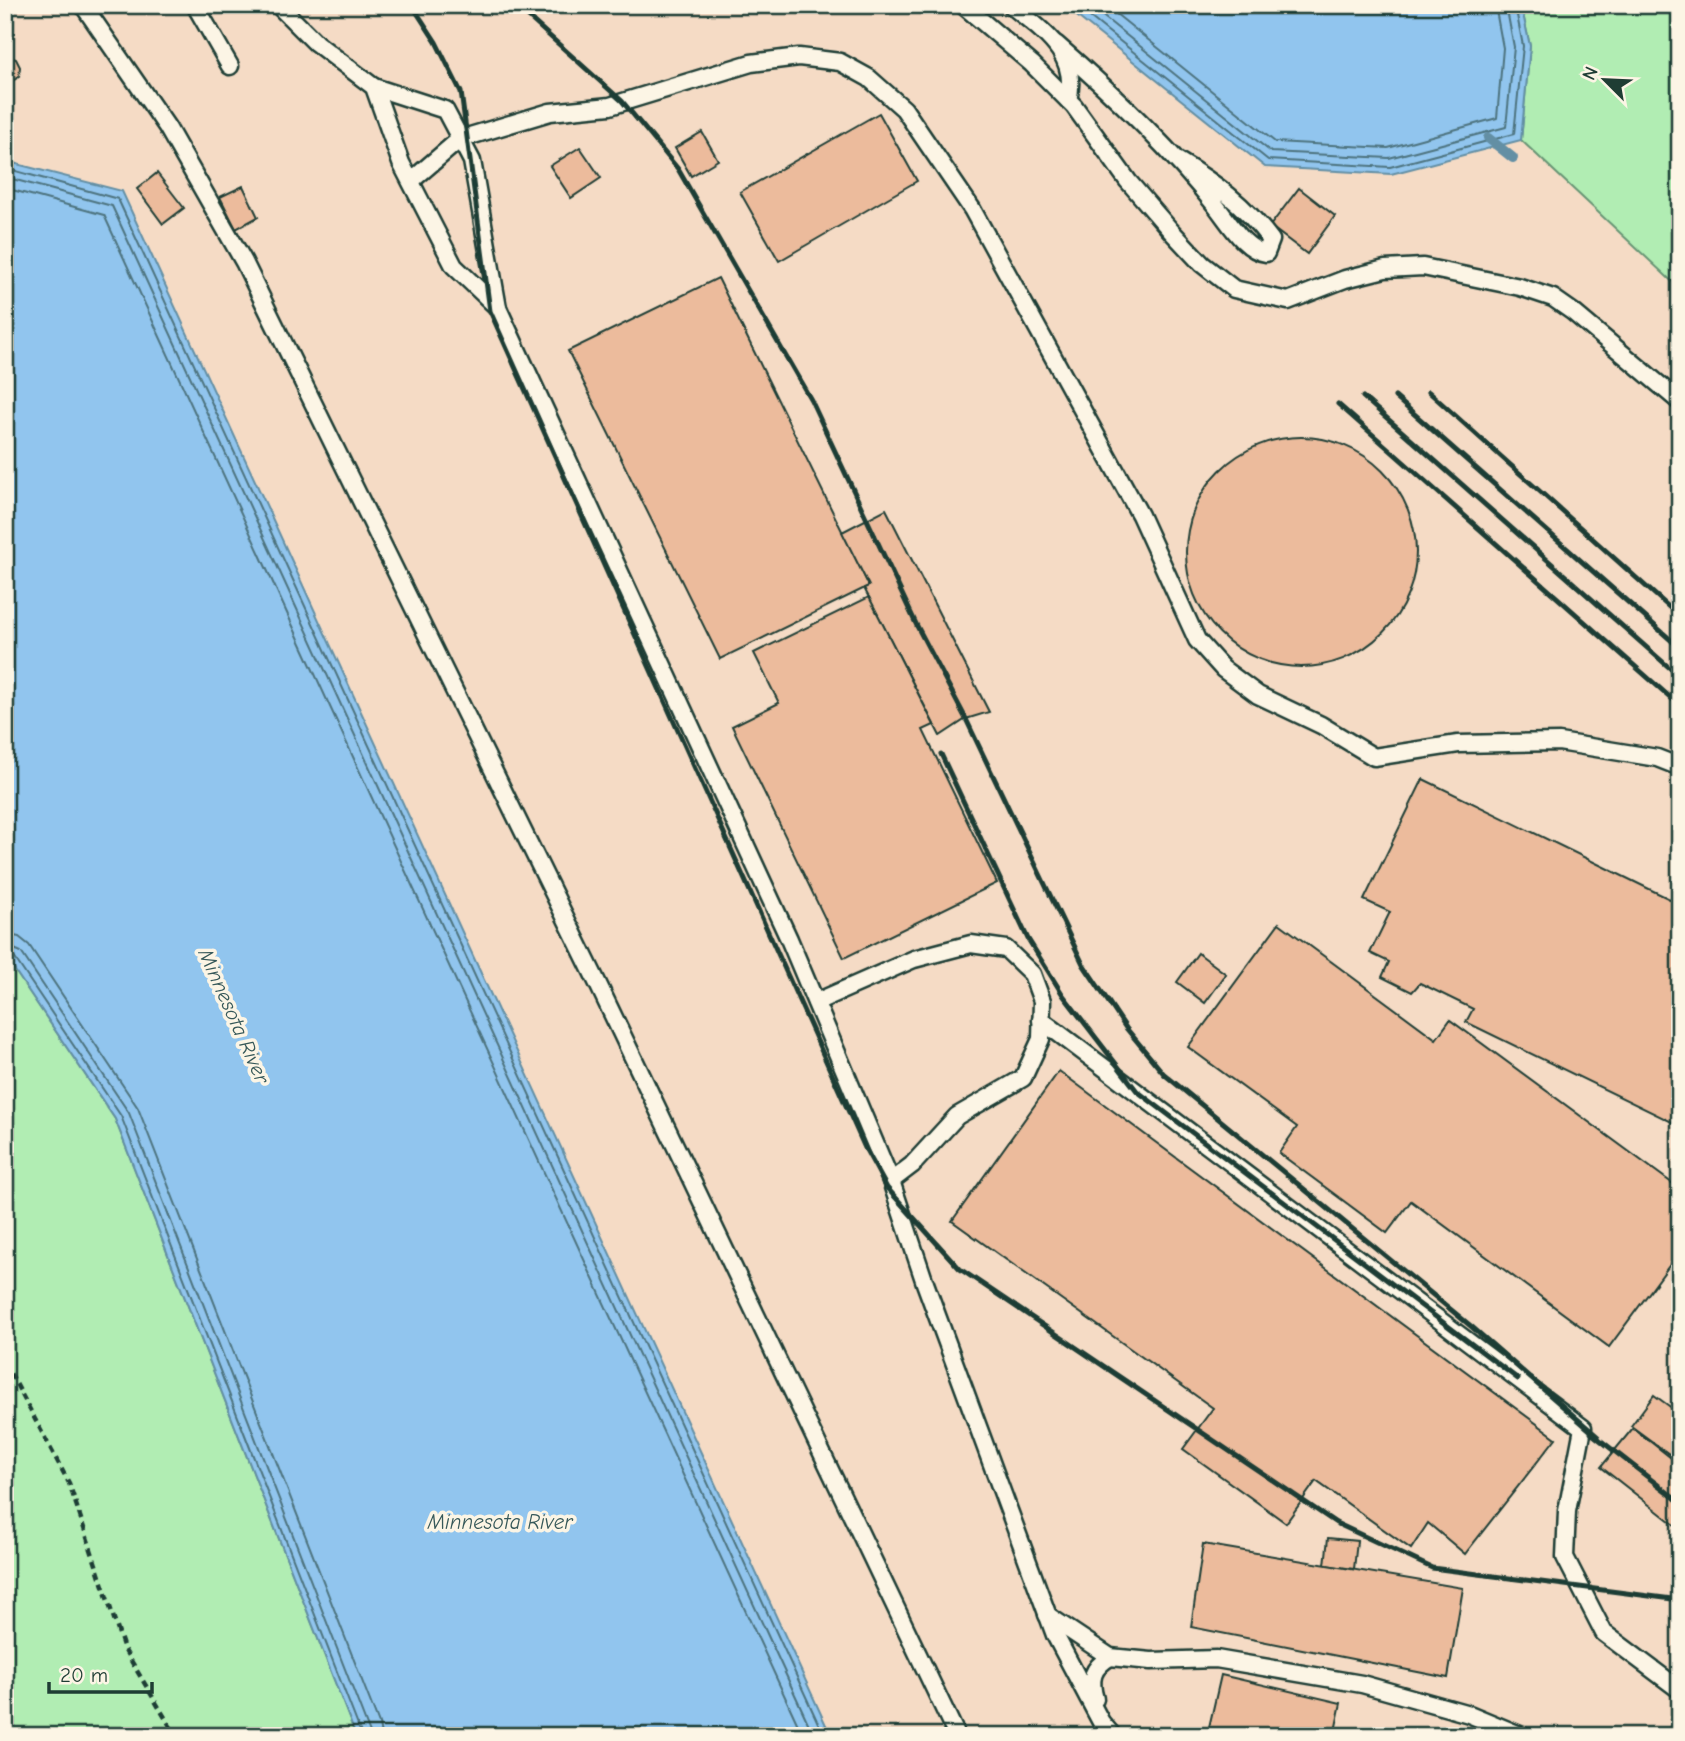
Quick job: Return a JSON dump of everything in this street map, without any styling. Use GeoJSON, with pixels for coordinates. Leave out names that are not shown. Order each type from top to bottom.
{"type":"FeatureCollection","features":[{"type":"Feature","properties":{"kind":"lane"},"geometry":{"type":"LineString","coordinates":[[83,5],[167,127],[244,261],[604,997],[957,1736]]}},
{"type":"Feature","properties":{"kind":"lane"},"geometry":{"type":"LineString","coordinates":[[195,5],[230,66]]}},
{"type":"Feature","properties":{"kind":"lane"},"geometry":{"type":"LineString","coordinates":[[278,5],[316,43],[374,87],[445,110],[472,161],[498,308],[816,1002],[891,1181],[929,1296],[1047,1615],[1101,1722],[1113,1736]]}},
{"type":"Feature","properties":{"kind":"lane"},"geometry":{"type":"LineString","coordinates":[[963,5],[1032,64],[1068,100],[1172,232],[1202,264],[1234,289],[1288,301],[1314,294],[1345,279],[1385,269],[1423,267],[1520,287],[1553,298],[1573,312],[1680,402]]}},
{"type":"Feature","properties":{"kind":"lane"},"geometry":{"type":"LineString","coordinates":[[1011,5],[1130,110],[1177,160],[1234,229],[1259,253],[1266,253],[1271,240],[1251,213],[1222,187],[1177,160]]}},
{"type":"Feature","properties":{"kind":"lane"},"geometry":{"type":"LineString","coordinates":[[1056,44],[1069,66],[1072,83],[1068,100]]}},
{"type":"Feature","properties":{"kind":"lane"},"geometry":{"type":"LineString","coordinates":[[411,181],[460,139],[550,112],[611,106],[751,63],[799,57],[840,62],[869,78],[904,109],[972,209],[1140,515],[1197,640],[1223,669],[1258,695],[1321,725],[1374,757],[1458,744],[1559,742],[1657,758],[1680,768]]}},
{"type":"Feature","properties":{"kind":"lane"},"geometry":{"type":"LineString","coordinates":[[374,87],[411,181],[454,266],[498,308]]}},
{"type":"Feature","properties":{"kind":"lane"},"geometry":{"type":"LineString","coordinates":[[816,1002],[915,959],[971,944],[1006,949],[1032,974],[1042,1002],[1041,1040],[1023,1078],[957,1116],[912,1165],[891,1181]]}},
{"type":"Feature","properties":{"kind":"lane"},"geometry":{"type":"LineString","coordinates":[[1041,1020],[1583,1428],[1567,1511],[1565,1557],[1604,1633],[1680,1690]]}},
{"type":"Feature","properties":{"kind":"lane"},"geometry":{"type":"LineString","coordinates":[[1047,1615],[1110,1657],[1151,1661],[1216,1659],[1362,1684],[1469,1714],[1522,1736]]}},
{"type":"Feature","properties":{"kind":"lane"},"geometry":{"type":"LineString","coordinates":[[1101,1722],[1091,1684],[1096,1666],[1110,1657]]}},
{"type":"Feature","properties":{"kind":"path"},"geometry":{"type":"LineString","coordinates":[[5,1363],[69,1483],[124,1649],[176,1736]]}},
{"type":"Feature","properties":{"kind":"shaded area"},"geometry":{"type":"Polygon","coordinates":[[[5,5],[1063,5],[1265,167],[1391,174],[1521,140],[1680,289],[1680,1736],[831,1736],[122,192],[5,161],[5,5]]]}},
{"type":"Feature","properties":{"kind":"green space"},"geometry":{"type":"Polygon","coordinates":[[[1521,5],[1680,5],[1680,289],[1521,140],[1530,46],[1521,5]]]}},
{"type":"Feature","properties":{"kind":"green space"},"geometry":{"type":"Polygon","coordinates":[[[5,956],[115,1119],[356,1736],[5,1736],[5,956]]]}},
{"type":"Feature","properties":{"kind":"water"},"geometry":{"type":"Polygon","coordinates":[[[1063,5],[1521,5],[1530,46],[1521,140],[1391,174],[1265,167],[1063,5]]]}},
{"type":"Feature","properties":{"kind":"water","name":"Minnesota River"},"geometry":{"type":"Polygon","coordinates":[[[5,161],[122,191],[831,1736],[356,1736],[115,1119],[5,956],[5,161]]]}},
{"type":"Feature","properties":{"kind":"building"},"geometry":{"type":"Polygon","coordinates":[[[5,55],[16,59],[20,67],[19,77],[7,84],[5,55]]]}},
{"type":"Feature","properties":{"kind":"building"},"geometry":{"type":"Polygon","coordinates":[[[879,113],[917,181],[779,261],[740,192],[879,113]]]}},
{"type":"Feature","properties":{"kind":"building"},"geometry":{"type":"Polygon","coordinates":[[[702,132],[718,160],[691,176],[675,148],[702,132]]]}},
{"type":"Feature","properties":{"kind":"building"},"geometry":{"type":"Polygon","coordinates":[[[580,147],[601,178],[571,198],[550,166],[580,147]]]}},
{"type":"Feature","properties":{"kind":"building"},"geometry":{"type":"Polygon","coordinates":[[[157,173],[184,208],[163,224],[137,189],[157,173]]]}},
{"type":"Feature","properties":{"kind":"building"},"geometry":{"type":"Polygon","coordinates":[[[243,186],[258,217],[236,229],[220,197],[243,186]]]}},
{"type":"Feature","properties":{"kind":"building"},"geometry":{"type":"Polygon","coordinates":[[[1299,188],[1335,216],[1307,254],[1270,226],[1299,188]]]}},
{"type":"Feature","properties":{"kind":"building"},"geometry":{"type":"Polygon","coordinates":[[[718,278],[869,586],[720,659],[568,351],[718,278]]]}},
{"type":"Feature","properties":{"kind":"building"},"geometry":{"type":"Polygon","coordinates":[[[1290,437],[1312,437],[1334,442],[1365,456],[1390,479],[1411,519],[1416,552],[1414,574],[1407,596],[1397,616],[1374,641],[1334,662],[1312,667],[1290,667],[1268,662],[1237,648],[1212,625],[1191,585],[1186,563],[1186,541],[1191,519],[1205,488],[1228,463],[1268,442],[1290,437]]]}},
{"type":"Feature","properties":{"kind":"building"},"geometry":{"type":"Polygon","coordinates":[[[886,509],[989,712],[966,719],[940,736],[864,588],[869,586],[842,532],[886,509]]]}},
{"type":"Feature","properties":{"kind":"building"},"geometry":{"type":"Polygon","coordinates":[[[869,597],[934,725],[923,730],[997,883],[844,958],[732,726],[779,703],[754,653],[869,597]]]}},
{"type":"Feature","properties":{"kind":"building"},"geometry":{"type":"Polygon","coordinates":[[[1423,779],[1680,904],[1680,1126],[1466,1022],[1473,1009],[1420,983],[1412,992],[1382,977],[1389,962],[1370,953],[1390,912],[1364,900],[1423,779]]]}},
{"type":"Feature","properties":{"kind":"building"},"geometry":{"type":"Polygon","coordinates":[[[1279,923],[1436,1039],[1450,1020],[1680,1189],[1680,1251],[1609,1347],[1411,1201],[1387,1233],[1279,1153],[1297,1127],[1188,1047],[1279,923]]]}},
{"type":"Feature","properties":{"kind":"building"},"geometry":{"type":"Polygon","coordinates":[[[1198,953],[1226,974],[1205,1003],[1177,982],[1198,953]]]}},
{"type":"Feature","properties":{"kind":"building"},"geometry":{"type":"Polygon","coordinates":[[[1059,1071],[1556,1438],[1465,1554],[1428,1523],[1411,1549],[1316,1481],[1286,1523],[1183,1449],[1213,1408],[952,1221],[1059,1071]]]}},
{"type":"Feature","properties":{"kind":"building"},"geometry":{"type":"Polygon","coordinates":[[[1680,1308],[1680,1379],[1674,1335],[1680,1308]]]}},
{"type":"Feature","properties":{"kind":"building"},"geometry":{"type":"Polygon","coordinates":[[[1654,1395],[1680,1414],[1680,1462],[1631,1426],[1654,1395]]]}},
{"type":"Feature","properties":{"kind":"building"},"geometry":{"type":"Polygon","coordinates":[[[1633,1428],[1680,1465],[1680,1529],[1601,1467],[1633,1428]]]}},
{"type":"Feature","properties":{"kind":"building"},"geometry":{"type":"Polygon","coordinates":[[[1328,1538],[1357,1541],[1354,1569],[1325,1565],[1328,1538]]]}},
{"type":"Feature","properties":{"kind":"building"},"geometry":{"type":"Polygon","coordinates":[[[1203,1544],[1463,1588],[1448,1678],[1191,1627],[1203,1544]]]}},
{"type":"Feature","properties":{"kind":"building"},"geometry":{"type":"Polygon","coordinates":[[[1221,1675],[1341,1703],[1334,1736],[1207,1736],[1221,1675]]]}},
{"type":"Feature","properties":{"kind":"waterway"},"geometry":{"type":"LineString","coordinates":[[1488,138],[1513,158]]}},
{"type":"Feature","properties":{"kind":"railway"},"geometry":{"type":"LineString","coordinates":[[412,5],[436,42],[461,92],[490,311],[865,1148],[887,1188],[960,1269],[1336,1523],[1432,1568],[1680,1600]]}},
{"type":"Feature","properties":{"kind":"railway"},"geometry":{"type":"LineString","coordinates":[[515,5],[622,101],[678,169],[811,400],[917,626],[966,719],[1083,964],[1126,1028],[1164,1074],[1472,1327],[1598,1437]]}},
{"type":"Feature","properties":{"kind":"railway"},"geometry":{"type":"LineString","coordinates":[[1429,392],[1680,617]]}},
{"type":"Feature","properties":{"kind":"railway"},"geometry":{"type":"LineString","coordinates":[[1363,397],[1680,677]]}},
{"type":"Feature","properties":{"kind":"railway"},"geometry":{"type":"LineString","coordinates":[[1395,397],[1680,648]]}},
{"type":"Feature","properties":{"kind":"railway"},"geometry":{"type":"LineString","coordinates":[[1338,404],[1680,706]]}},
{"type":"Feature","properties":{"kind":"railway"},"geometry":{"type":"LineString","coordinates":[[941,754],[1028,939],[1063,995],[1137,1091],[1518,1379]]}},
{"type":"Feature","properties":{"kind":"railway"},"geometry":{"type":"LineString","coordinates":[[1591,1433],[1680,1502]]}}]}
